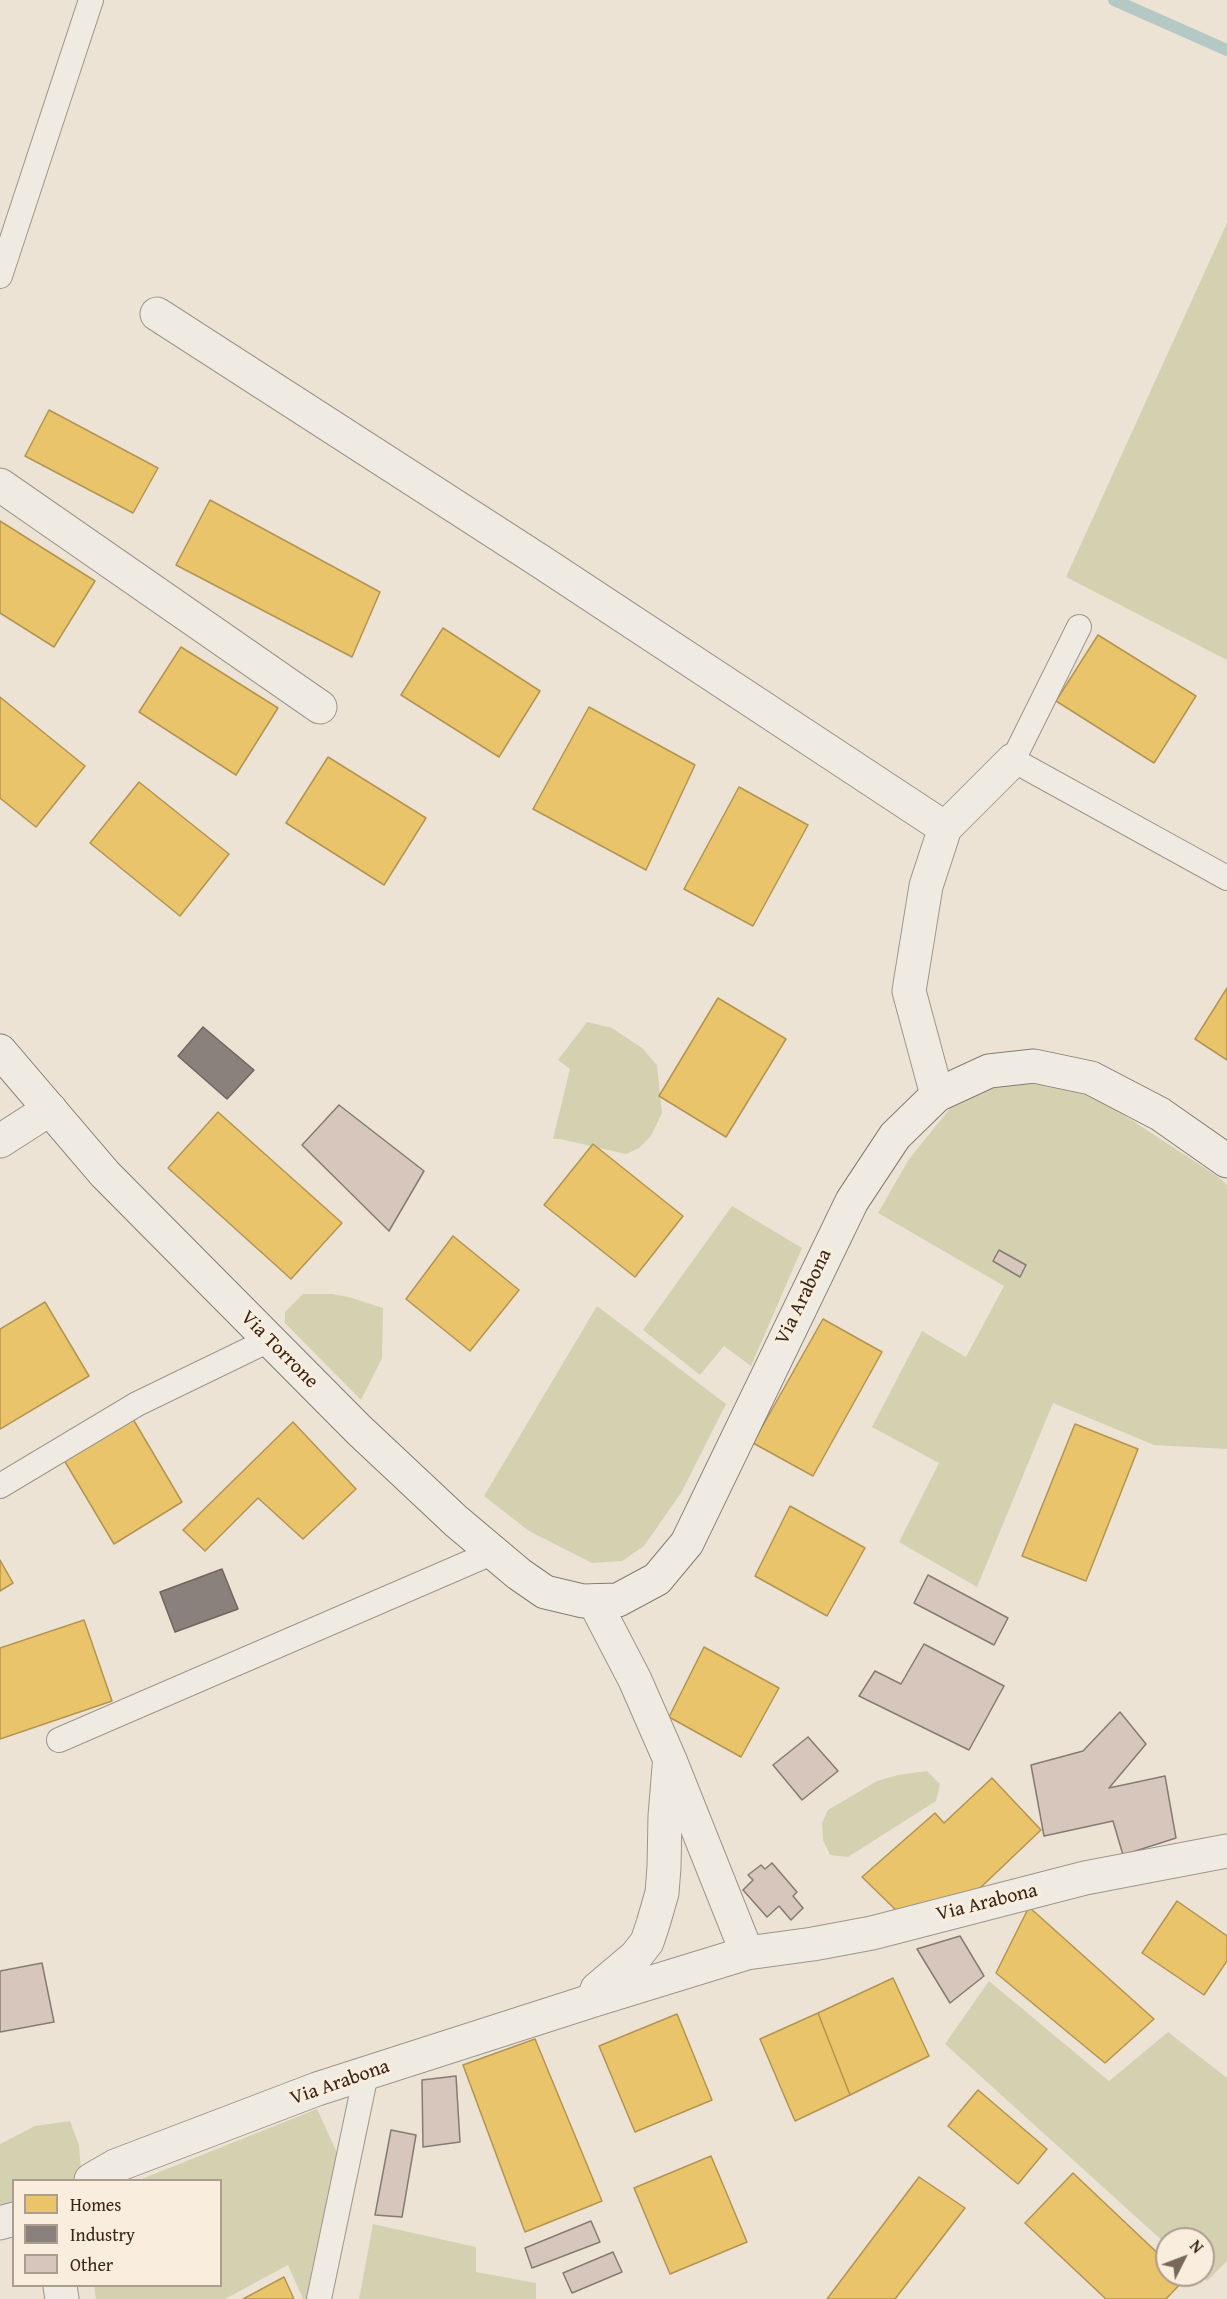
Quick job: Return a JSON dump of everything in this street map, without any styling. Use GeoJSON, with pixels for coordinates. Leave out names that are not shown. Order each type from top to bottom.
{"type":"FeatureCollection","features":[{"type":"Feature","properties":{"kind":"street"},"geometry":{"type":"LineString","coordinates":[[157,314],[540,561],[945,828]]}},
{"type":"Feature","properties":{"kind":"street"},"geometry":{"type":"LineString","coordinates":[[0,485],[320,707]]}},
{"type":"Feature","properties":{"kind":"street"},"geometry":{"type":"LineString","coordinates":[[937,1095],[909,992],[926,886],[945,828],[1013,760]]}},
{"type":"Feature","properties":{"kind":"street","name":"Via Torrone"},"geometry":{"type":"LineString","coordinates":[[0,1051],[105,1174],[367,1438],[456,1521],[519,1574],[545,1592],[594,1601]]}},
{"type":"Feature","properties":{"kind":"street","name":"Via Arabona"},"geometry":{"type":"LineString","coordinates":[[594,1601],[618,1600],[657,1579],[687,1543],[852,1201],[895,1136],[937,1095],[989,1071],[1034,1066],[1091,1078],[1160,1114],[1227,1161]]}},
{"type":"Feature","properties":{"kind":"street"},"geometry":{"type":"LineString","coordinates":[[0,1141],[50,1109]]}},
{"type":"Feature","properties":{"kind":"street"},"geometry":{"type":"LineString","coordinates":[[594,1601],[635,1680],[670,1760],[747,1953]]}},
{"type":"Feature","properties":{"kind":"street"},"geometry":{"type":"LineString","coordinates":[[594,2000],[597,1989],[636,1956],[647,1942],[653,1924],[662,1893],[670,1760]]}},
{"type":"Feature","properties":{"kind":"street","name":"Via Arabona"},"geometry":{"type":"LineString","coordinates":[[94,2179],[115,2166],[317,2089],[747,1953],[872,1933],[1084,1878],[1227,1851]]}},
{"type":"Feature","properties":{"kind":"lane"},"geometry":{"type":"LineString","coordinates":[[0,276],[91,0]]}},
{"type":"Feature","properties":{"kind":"lane"},"geometry":{"type":"LineString","coordinates":[[1079,627],[1013,760],[1227,878]]}},
{"type":"Feature","properties":{"kind":"lane"},"geometry":{"type":"LineString","coordinates":[[0,1486],[137,1404],[269,1340]]}},
{"type":"Feature","properties":{"kind":"lane"},"geometry":{"type":"LineString","coordinates":[[59,1740],[494,1552]]}},
{"type":"Feature","properties":{"kind":"lane"},"geometry":{"type":"LineString","coordinates":[[320,2299],[366,2074]]}},
{"type":"Feature","properties":{"kind":"shaded area"},"geometry":{"type":"Polygon","coordinates":[[[1227,223],[1227,660],[1066,577],[1227,223]]]}},
{"type":"Feature","properties":{"kind":"shaded area"},"geometry":{"type":"Polygon","coordinates":[[[587,1022],[612,1028],[642,1048],[657,1065],[662,1113],[651,1136],[639,1148],[626,1154],[553,1139],[570,1069],[558,1060],[587,1022]]]}},
{"type":"Feature","properties":{"kind":"shaded area"},"geometry":{"type":"Polygon","coordinates":[[[1034,1081],[1058,1084],[1104,1102],[1220,1178],[1227,1185],[1227,1449],[1154,1445],[1053,1403],[977,1587],[899,1542],[939,1463],[872,1427],[922,1331],[966,1357],[1004,1286],[878,1213],[909,1159],[956,1101],[994,1085],[1034,1081]]]}},
{"type":"Feature","properties":{"kind":"shaded area"},"geometry":{"type":"Polygon","coordinates":[[[732,1206],[802,1248],[751,1366],[724,1346],[700,1375],[643,1330],[732,1206]]]}},
{"type":"Feature","properties":{"kind":"shaded area"},"geometry":{"type":"Polygon","coordinates":[[[303,1294],[332,1294],[383,1308],[382,1358],[361,1400],[285,1323],[285,1312],[303,1294]]]}},
{"type":"Feature","properties":{"kind":"shaded area"},"geometry":{"type":"Polygon","coordinates":[[[597,1306],[726,1404],[681,1493],[644,1546],[622,1561],[592,1563],[529,1531],[484,1496],[597,1306]]]}},
{"type":"Feature","properties":{"kind":"shaded area"},"geometry":{"type":"Polygon","coordinates":[[[927,1771],[940,1784],[936,1801],[848,1857],[830,1855],[823,1840],[822,1823],[828,1810],[877,1781],[927,1771]]]}},
{"type":"Feature","properties":{"kind":"shaded area"},"geometry":{"type":"Polygon","coordinates":[[[989,1981],[1109,2081],[1168,2032],[1227,2078],[1227,2261],[1215,2273],[1215,2227],[1155,2227],[1155,2234],[945,2044],[989,1981]]]}},
{"type":"Feature","properties":{"kind":"shaded area"},"geometry":{"type":"Polygon","coordinates":[[[317,2109],[344,2168],[313,2299],[303,2299],[288,2265],[225,2299],[96,2299],[94,2287],[222,2287],[222,2179],[142,2179],[317,2109]]]}},
{"type":"Feature","properties":{"kind":"shaded area"},"geometry":{"type":"Polygon","coordinates":[[[70,2121],[79,2145],[81,2171],[74,2179],[12,2179],[12,2213],[0,2218],[0,2144],[35,2126],[70,2121]]]}},
{"type":"Feature","properties":{"kind":"shaded area"},"geometry":{"type":"Polygon","coordinates":[[[373,2224],[476,2247],[476,2272],[536,2283],[536,2299],[359,2299],[373,2224]]]}},
{"type":"Feature","properties":{"kind":"building: Homes"},"geometry":{"type":"Polygon","coordinates":[[[49,410],[158,468],[133,513],[25,456],[49,410]]]}},
{"type":"Feature","properties":{"kind":"building: Homes"},"geometry":{"type":"Polygon","coordinates":[[[210,500],[380,592],[352,657],[176,565],[210,500]]]}},
{"type":"Feature","properties":{"kind":"building: Homes"},"geometry":{"type":"Polygon","coordinates":[[[0,521],[95,581],[54,647],[0,613],[0,521]]]}},
{"type":"Feature","properties":{"kind":"building: Homes"},"geometry":{"type":"Polygon","coordinates":[[[443,628],[540,691],[499,757],[401,695],[443,628]]]}},
{"type":"Feature","properties":{"kind":"building: Homes"},"geometry":{"type":"Polygon","coordinates":[[[1098,635],[1196,696],[1154,763],[1056,701],[1098,635]]]}},
{"type":"Feature","properties":{"kind":"building: Homes"},"geometry":{"type":"Polygon","coordinates":[[[181,647],[278,708],[236,775],[139,712],[181,647]]]}},
{"type":"Feature","properties":{"kind":"building: Homes"},"geometry":{"type":"Polygon","coordinates":[[[0,697],[85,766],[36,827],[0,798],[0,697]]]}},
{"type":"Feature","properties":{"kind":"building: Homes"},"geometry":{"type":"Polygon","coordinates":[[[589,707],[695,765],[646,870],[533,809],[589,707]]]}},
{"type":"Feature","properties":{"kind":"building: Homes"},"geometry":{"type":"Polygon","coordinates":[[[328,757],[426,818],[384,885],[286,823],[328,757]]]}},
{"type":"Feature","properties":{"kind":"building: Homes"},"geometry":{"type":"Polygon","coordinates":[[[139,782],[229,854],[180,916],[90,843],[139,782]]]}},
{"type":"Feature","properties":{"kind":"building: Homes"},"geometry":{"type":"Polygon","coordinates":[[[739,787],[808,825],[753,926],[684,889],[739,787]]]}},
{"type":"Feature","properties":{"kind":"building: Homes"},"geometry":{"type":"Polygon","coordinates":[[[1227,988],[1227,1060],[1195,1039],[1227,988]]]}},
{"type":"Feature","properties":{"kind":"building: Homes"},"geometry":{"type":"Polygon","coordinates":[[[718,998],[786,1039],[726,1137],[659,1096],[718,998]]]}},
{"type":"Feature","properties":{"kind":"building: Homes"},"geometry":{"type":"Polygon","coordinates":[[[218,1112],[342,1223],[291,1279],[168,1168],[218,1112]]]}},
{"type":"Feature","properties":{"kind":"building: Homes"},"geometry":{"type":"Polygon","coordinates":[[[593,1144],[683,1216],[635,1277],[544,1205],[593,1144]]]}},
{"type":"Feature","properties":{"kind":"building: Homes"},"geometry":{"type":"Polygon","coordinates":[[[453,1236],[519,1290],[470,1351],[406,1299],[453,1236]]]}},
{"type":"Feature","properties":{"kind":"building: Homes"},"geometry":{"type":"Polygon","coordinates":[[[45,1302],[89,1376],[0,1429],[0,1329],[45,1302]]]}},
{"type":"Feature","properties":{"kind":"building: Homes"},"geometry":{"type":"Polygon","coordinates":[[[823,1319],[882,1352],[813,1476],[753,1443],[823,1319]]]}},
{"type":"Feature","properties":{"kind":"building: Homes"},"geometry":{"type":"Polygon","coordinates":[[[130,1414],[182,1502],[114,1544],[61,1455],[130,1414]]]}},
{"type":"Feature","properties":{"kind":"building: Homes"},"geometry":{"type":"Polygon","coordinates":[[[293,1422],[356,1489],[303,1539],[258,1498],[205,1551],[183,1530],[293,1422]]]}},
{"type":"Feature","properties":{"kind":"building: Homes"},"geometry":{"type":"Polygon","coordinates":[[[1075,1424],[1138,1449],[1086,1581],[1022,1556],[1075,1424]]]}},
{"type":"Feature","properties":{"kind":"building: Homes"},"geometry":{"type":"Polygon","coordinates":[[[790,1506],[865,1548],[827,1616],[755,1576],[790,1506]]]}},
{"type":"Feature","properties":{"kind":"building: Homes"},"geometry":{"type":"Polygon","coordinates":[[[0,1560],[13,1583],[0,1591],[0,1560]]]}},
{"type":"Feature","properties":{"kind":"building: Homes"},"geometry":{"type":"Polygon","coordinates":[[[84,1620],[112,1701],[0,1739],[0,1648],[84,1620]]]}},
{"type":"Feature","properties":{"kind":"building: Homes"},"geometry":{"type":"Polygon","coordinates":[[[704,1647],[779,1688],[741,1757],[669,1717],[704,1647]]]}},
{"type":"Feature","properties":{"kind":"building: Homes"},"geometry":{"type":"Polygon","coordinates":[[[992,1778],[1041,1830],[979,1889],[901,1915],[862,1877],[935,1813],[944,1823],[992,1778]]]}},
{"type":"Feature","properties":{"kind":"building: Homes"},"geometry":{"type":"Polygon","coordinates":[[[1177,1901],[1227,1936],[1227,1961],[1204,1995],[1142,1953],[1177,1901]]]}},
{"type":"Feature","properties":{"kind":"building: Homes"},"geometry":{"type":"Polygon","coordinates":[[[1029,1907],[1154,2019],[1105,2063],[996,1973],[1029,1907]]]}},
{"type":"Feature","properties":{"kind":"building: Homes"},"geometry":{"type":"Polygon","coordinates":[[[893,1978],[929,2056],[850,2095],[818,2013],[893,1978]]]}},
{"type":"Feature","properties":{"kind":"building: Homes"},"geometry":{"type":"Polygon","coordinates":[[[818,2013],[850,2095],[795,2121],[760,2039],[818,2013]]]}},
{"type":"Feature","properties":{"kind":"building: Homes"},"geometry":{"type":"Polygon","coordinates":[[[677,2014],[712,2100],[635,2132],[599,2046],[677,2014]]]}},
{"type":"Feature","properties":{"kind":"building: Homes"},"geometry":{"type":"Polygon","coordinates":[[[535,2039],[602,2201],[525,2232],[463,2065],[535,2039]]]}},
{"type":"Feature","properties":{"kind":"building: Homes"},"geometry":{"type":"Polygon","coordinates":[[[978,2090],[1047,2149],[1018,2184],[948,2126],[978,2090]]]}},
{"type":"Feature","properties":{"kind":"building: Homes"},"geometry":{"type":"Polygon","coordinates":[[[711,2156],[747,2242],[670,2274],[634,2188],[711,2156]]]}},
{"type":"Feature","properties":{"kind":"building: Homes"},"geometry":{"type":"Polygon","coordinates":[[[1073,2173],[1155,2251],[1155,2287],[1177,2287],[1166,2299],[1106,2299],[1025,2223],[1073,2173]]]}},
{"type":"Feature","properties":{"kind":"building: Homes"},"geometry":{"type":"Polygon","coordinates":[[[919,2177],[965,2208],[895,2299],[827,2299],[919,2177]]]}},
{"type":"Feature","properties":{"kind":"building: Homes"},"geometry":{"type":"Polygon","coordinates":[[[284,2277],[294,2299],[243,2299],[284,2277]]]}},
{"type":"Feature","properties":{"kind":"building: Industry"},"geometry":{"type":"Polygon","coordinates":[[[203,1027],[254,1070],[227,1099],[178,1056],[203,1027]]]}},
{"type":"Feature","properties":{"kind":"building: Industry"},"geometry":{"type":"Polygon","coordinates":[[[222,1569],[238,1609],[175,1632],[160,1592],[222,1569]]]}},
{"type":"Feature","properties":{"kind":"building: Other"},"geometry":{"type":"Polygon","coordinates":[[[339,1105],[424,1171],[389,1231],[302,1145],[339,1105]]]}},
{"type":"Feature","properties":{"kind":"building: Other"},"geometry":{"type":"Polygon","coordinates":[[[999,1250],[1026,1265],[1020,1277],[993,1261],[999,1250]]]}},
{"type":"Feature","properties":{"kind":"building: Other"},"geometry":{"type":"Polygon","coordinates":[[[928,1575],[1008,1618],[994,1645],[914,1603],[928,1575]]]}},
{"type":"Feature","properties":{"kind":"building: Other"},"geometry":{"type":"Polygon","coordinates":[[[924,1644],[1004,1686],[969,1750],[859,1696],[875,1671],[901,1684],[924,1644]]]}},
{"type":"Feature","properties":{"kind":"building: Other"},"geometry":{"type":"Polygon","coordinates":[[[1120,1712],[1146,1744],[1109,1788],[1165,1776],[1176,1838],[1123,1855],[1113,1821],[1044,1836],[1031,1765],[1083,1751],[1120,1712]]]}},
{"type":"Feature","properties":{"kind":"building: Other"},"geometry":{"type":"Polygon","coordinates":[[[808,1737],[838,1771],[802,1800],[773,1765],[808,1737]]]}},
{"type":"Feature","properties":{"kind":"building: Other"},"geometry":{"type":"Polygon","coordinates":[[[772,1863],[797,1892],[793,1896],[803,1908],[791,1920],[779,1906],[767,1917],[743,1890],[753,1880],[748,1875],[761,1865],[765,1869],[772,1863]]]}},
{"type":"Feature","properties":{"kind":"building: Other"},"geometry":{"type":"Polygon","coordinates":[[[960,1936],[984,1976],[950,2003],[917,1949],[960,1936]]]}},
{"type":"Feature","properties":{"kind":"building: Other"},"geometry":{"type":"Polygon","coordinates":[[[42,1963],[54,2022],[0,2032],[0,1971],[42,1963]]]}},
{"type":"Feature","properties":{"kind":"building: Other"},"geometry":{"type":"Polygon","coordinates":[[[456,2076],[460,2142],[423,2147],[422,2080],[456,2076]]]}},
{"type":"Feature","properties":{"kind":"building: Other"},"geometry":{"type":"Polygon","coordinates":[[[391,2130],[416,2135],[402,2217],[375,2215],[391,2130]]]}},
{"type":"Feature","properties":{"kind":"building: Other"},"geometry":{"type":"Polygon","coordinates":[[[591,2221],[600,2242],[532,2268],[525,2248],[591,2221]]]}},
{"type":"Feature","properties":{"kind":"building: Other"},"geometry":{"type":"Polygon","coordinates":[[[613,2252],[622,2272],[572,2293],[563,2273],[613,2252]]]}},
{"type":"Feature","properties":{"kind":"waterway"},"geometry":{"type":"LineString","coordinates":[[1114,0],[1227,50]]}}]}
